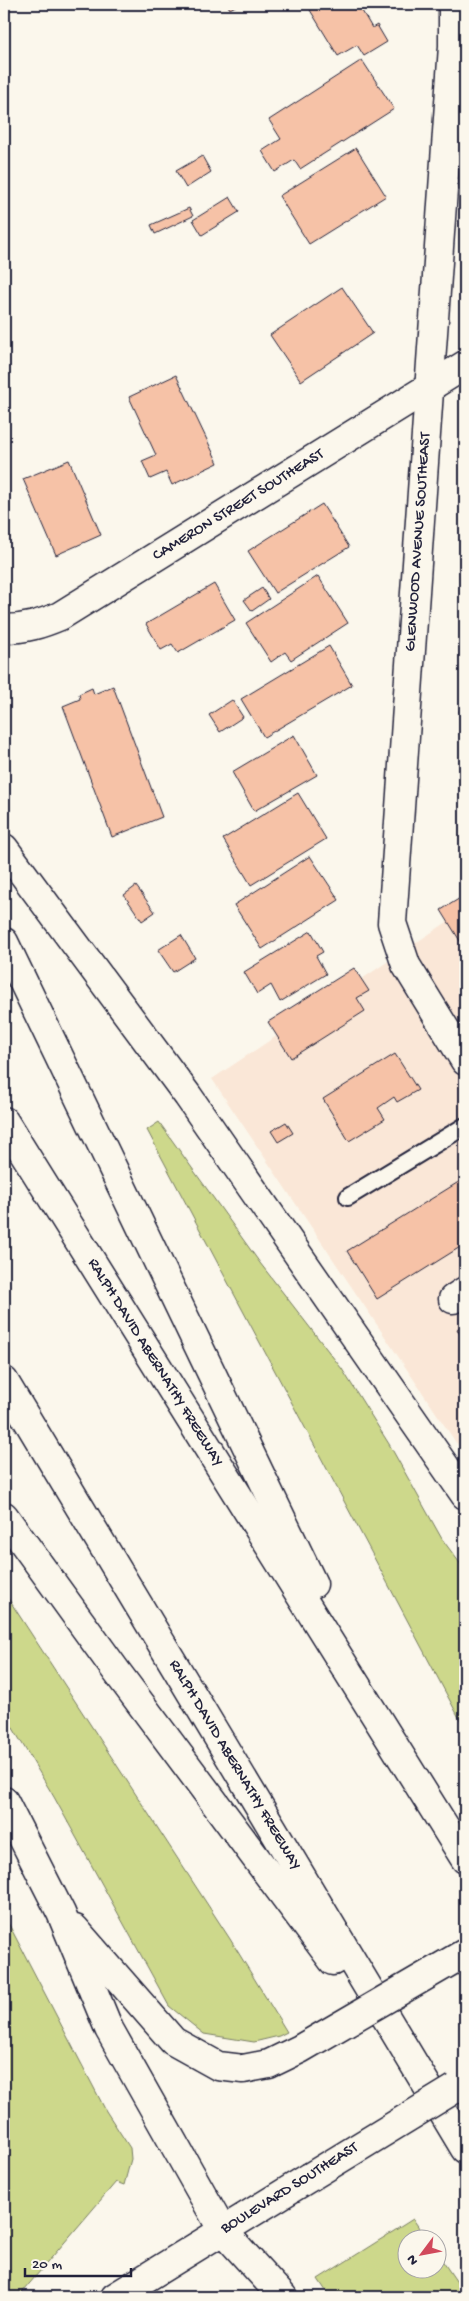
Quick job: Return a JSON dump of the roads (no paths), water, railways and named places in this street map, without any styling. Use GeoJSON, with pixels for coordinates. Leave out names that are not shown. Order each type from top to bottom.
{"type":"FeatureCollection","features":[{"type":"Feature","properties":{"kind":"main road","name":"GLENWOOD AVENUE SOUTHEAST"},"geometry":{"type":"LineString","coordinates":[[453,4],[453,46],[392,923],[406,966],[465,1061]]}},
{"type":"Feature","properties":{"kind":"main road","name":"CAMERON STREET SOUTHEAST"},"geometry":{"type":"LineString","coordinates":[[4,629],[38,626],[60,616],[465,365]]}},
{"type":"Feature","properties":{"kind":"main road"},"geometry":{"type":"LineString","coordinates":[[4,848],[188,1096],[465,1495]]}},
{"type":"Feature","properties":{"kind":"main road"},"geometry":{"type":"LineString","coordinates":[[4,942],[371,1705]]}},
{"type":"Feature","properties":{"kind":"main road","name":"RALPH DAVID ABERNATHY FREEWAY"},"geometry":{"type":"LineString","coordinates":[[4,1121],[371,1705],[465,1859]]}},
{"type":"Feature","properties":{"kind":"main road","name":"RALPH DAVID ABERNATHY FREEWAY"},"geometry":{"type":"LineString","coordinates":[[4,1380],[465,2149]]}},
{"type":"Feature","properties":{"kind":"main road"},"geometry":{"type":"LineString","coordinates":[[4,1516],[117,1672],[422,2079]]}},
{"type":"Feature","properties":{"kind":"main road"},"geometry":{"type":"LineString","coordinates":[[4,1801],[61,1913],[109,2029],[223,2231],[283,2297]]}},
{"type":"Feature","properties":{"kind":"main road"},"geometry":{"type":"LineString","coordinates":[[61,1913],[174,2041],[218,2066],[243,2069],[269,2064],[300,2050],[465,1953]]}},
{"type":"Feature","properties":{"kind":"main road","name":"BOULEVARD SOUTHEAST"},"geometry":{"type":"LineString","coordinates":[[115,2297],[465,2082]]}},
{"type":"Feature","properties":{"kind":"lane"},"geometry":{"type":"LineString","coordinates":[[348,1197],[465,1126]]}}]}
